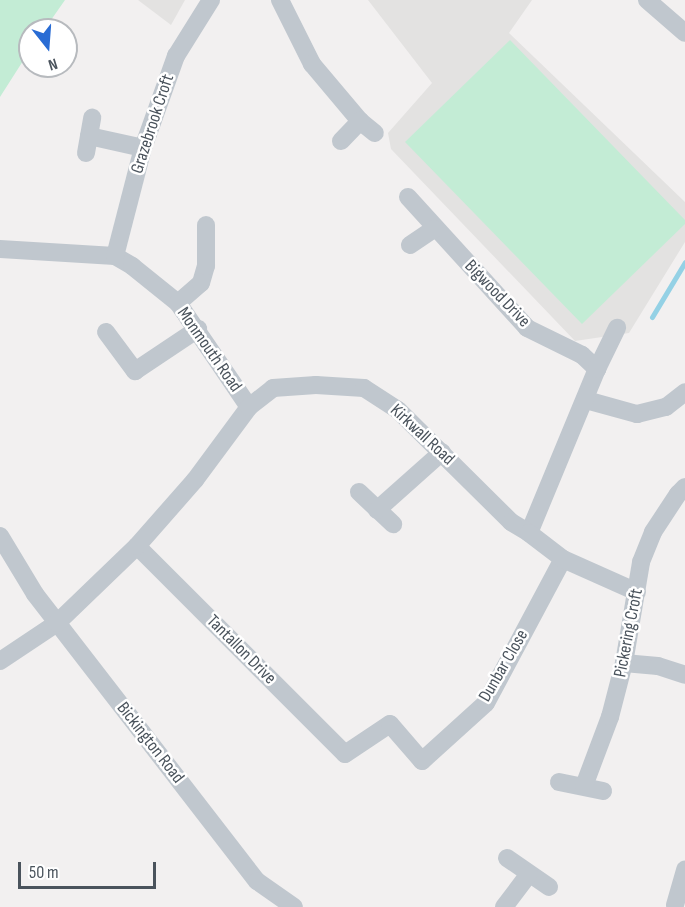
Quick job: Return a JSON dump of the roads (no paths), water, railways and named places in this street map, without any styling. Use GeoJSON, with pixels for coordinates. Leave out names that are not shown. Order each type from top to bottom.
{"type":"FeatureCollection","features":[{"type":"Feature","properties":{"kind":"street","name":"Grazebrook Croft"},"geometry":{"type":"LineString","coordinates":[[116,256],[143,147],[176,56],[211,0]]}},
{"type":"Feature","properties":{"kind":"street"},"geometry":{"type":"LineString","coordinates":[[280,0],[312,64],[360,121],[375,133]]}},
{"type":"Feature","properties":{"kind":"street"},"geometry":{"type":"LineString","coordinates":[[657,4],[685,33]]}},
{"type":"Feature","properties":{"kind":"street"},"geometry":{"type":"LineString","coordinates":[[340,141],[360,121]]}},
{"type":"Feature","properties":{"kind":"street"},"geometry":{"type":"LineString","coordinates":[[89,136],[143,147]]}},
{"type":"Feature","properties":{"kind":"street","name":"Bigwood Drive"},"geometry":{"type":"LineString","coordinates":[[408,197],[434,229],[527,328],[582,355],[597,369]]}},
{"type":"Feature","properties":{"kind":"street"},"geometry":{"type":"LineString","coordinates":[[178,303],[201,283],[206,266],[206,225]]}},
{"type":"Feature","properties":{"kind":"street"},"geometry":{"type":"LineString","coordinates":[[410,246],[434,229]]}},
{"type":"Feature","properties":{"kind":"street"},"geometry":{"type":"LineString","coordinates":[[0,249],[116,256]]}},
{"type":"Feature","properties":{"kind":"street","name":"Monmouth Road"},"geometry":{"type":"LineString","coordinates":[[116,256],[178,303],[249,407]]}},
{"type":"Feature","properties":{"kind":"street"},"geometry":{"type":"LineString","coordinates":[[529,533],[597,369],[617,328]]}},
{"type":"Feature","properties":{"kind":"street"},"geometry":{"type":"LineString","coordinates":[[106,332],[135,371],[198,330]]}},
{"type":"Feature","properties":{"kind":"street","name":"Kirkwall Road"},"geometry":{"type":"LineString","coordinates":[[57,623],[136,546],[195,480],[249,407],[273,388],[315,376],[364,388],[398,410],[511,522],[563,559],[638,592]]}},
{"type":"Feature","properties":{"kind":"street"},"geometry":{"type":"LineString","coordinates":[[586,400],[637,414],[666,407],[685,392]]}},
{"type":"Feature","properties":{"kind":"street"},"geometry":{"type":"LineString","coordinates":[[377,510],[442,452]]}},
{"type":"Feature","properties":{"kind":"street","name":"Pickering Croft"},"geometry":{"type":"LineString","coordinates":[[584,786],[610,717],[624,663],[638,592],[641,562],[653,532],[685,487]]}},
{"type":"Feature","properties":{"kind":"street"},"geometry":{"type":"LineString","coordinates":[[359,492],[393,524]]}},
{"type":"Feature","properties":{"kind":"street","name":"Bickington Road"},"geometry":{"type":"LineString","coordinates":[[0,536],[35,594],[257,881],[294,907]]}},
{"type":"Feature","properties":{"kind":"street","name":"Tantallon Drive"},"geometry":{"type":"LineString","coordinates":[[136,546],[345,754]]}},
{"type":"Feature","properties":{"kind":"street","name":"Dunbar Close"},"geometry":{"type":"LineString","coordinates":[[345,754],[390,724],[422,761],[486,703],[563,559]]}},
{"type":"Feature","properties":{"kind":"street"},"geometry":{"type":"LineString","coordinates":[[0,661],[57,623]]}},
{"type":"Feature","properties":{"kind":"street"},"geometry":{"type":"LineString","coordinates":[[624,663],[658,666],[685,675]]}},
{"type":"Feature","properties":{"kind":"street"},"geometry":{"type":"LineString","coordinates":[[559,782],[603,791]]}},
{"type":"Feature","properties":{"kind":"street"},"geometry":{"type":"LineString","coordinates":[[507,858],[549,886]]}},
{"type":"Feature","properties":{"kind":"street"},"geometry":{"type":"LineString","coordinates":[[675,905],[685,869]]}},
{"type":"Feature","properties":{"kind":"street"},"geometry":{"type":"LineString","coordinates":[[504,907],[529,874]]}},
{"type":"Feature","properties":{"kind":"waterway"},"geometry":{"type":"LineString","coordinates":[[652,317],[685,262]]}}]}
